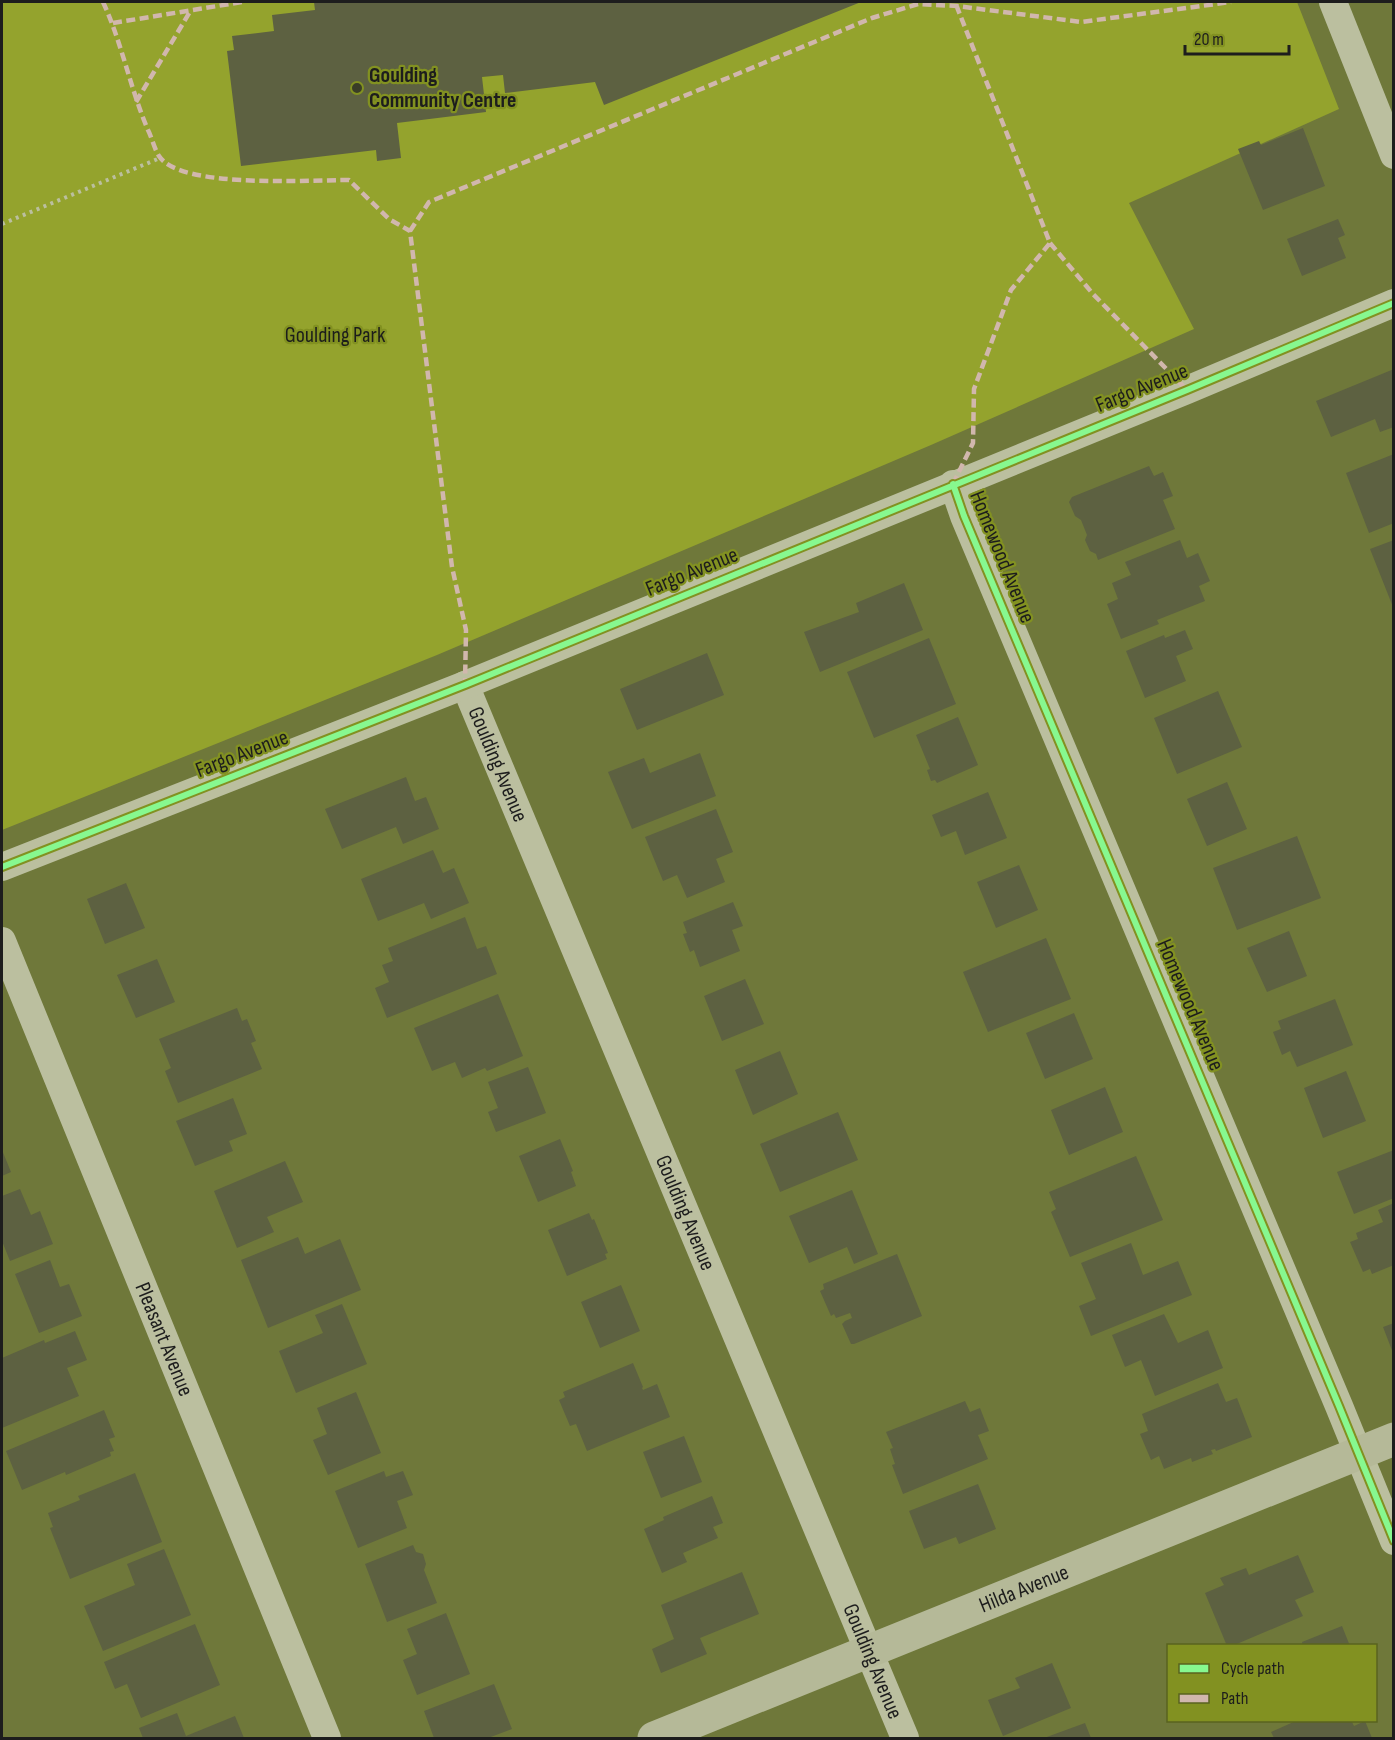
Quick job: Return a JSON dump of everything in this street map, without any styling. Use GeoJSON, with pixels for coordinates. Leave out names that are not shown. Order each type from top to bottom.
{"type":"FeatureCollection","features":[{"type":"Feature","properties":{"kind":"street"},"geometry":{"type":"LineString","coordinates":[[1334,2],[1394,155]]}},
{"type":"Feature","properties":{"kind":"street","name":"Fargo Avenue"},"geometry":{"type":"LineString","coordinates":[[2,867],[465,685],[1394,303]]}},
{"type":"Feature","properties":{"kind":"street","name":"Homewood Avenue"},"geometry":{"type":"LineString","coordinates":[[953,484],[964,516],[1394,1540]]}},
{"type":"Feature","properties":{"kind":"street","name":"Goulding Avenue"},"geometry":{"type":"LineString","coordinates":[[465,685],[905,1738]]}},
{"type":"Feature","properties":{"kind":"street","name":"Pleasant Avenue"},"geometry":{"type":"LineString","coordinates":[[2,940],[327,1738]]}},
{"type":"Feature","properties":{"kind":"street","name":"Hilda Avenue"},"geometry":{"type":"LineString","coordinates":[[654,1738],[1394,1439]]}},
{"type":"Feature","properties":{"kind":"path"},"geometry":{"type":"LineString","coordinates":[[2,224],[160,158]]}},
{"type":"Feature","properties":{"kind":"green space","name":"Goulding Park"},"geometry":{"type":"Polygon","coordinates":[[[2,2],[1297,2],[1339,109],[1129,203],[1194,329],[931,445],[437,655],[2,830],[2,2]]]}},
{"type":"Feature","properties":{"kind":"building","name":"Goulding Community Centre"},"geometry":{"type":"Polygon","coordinates":[[[314,2],[861,2],[604,105],[595,82],[505,93],[503,75],[482,77],[486,112],[397,123],[401,158],[377,161],[376,150],[241,166],[227,51],[234,50],[232,36],[274,31],[272,15],[315,10],[314,2]]]}},
{"type":"Feature","properties":{"kind":"building"},"geometry":{"type":"Polygon","coordinates":[[[1303,128],[1325,186],[1263,210],[1238,149],[1259,141],[1261,145],[1303,128]]]}},
{"type":"Feature","properties":{"kind":"building"},"geometry":{"type":"Polygon","coordinates":[[[1338,219],[1345,235],[1338,238],[1346,258],[1302,276],[1287,239],[1338,219]]]}},
{"type":"Feature","properties":{"kind":"building"},"geometry":{"type":"Polygon","coordinates":[[[1394,369],[1394,427],[1380,432],[1375,419],[1331,437],[1316,401],[1394,369]]]}},
{"type":"Feature","properties":{"kind":"building"},"geometry":{"type":"Polygon","coordinates":[[[1394,454],[1394,523],[1369,533],[1346,473],[1394,454]]]}},
{"type":"Feature","properties":{"kind":"building"},"geometry":{"type":"Polygon","coordinates":[[[1149,466],[1154,476],[1163,472],[1173,496],[1163,500],[1175,529],[1098,560],[1096,554],[1090,551],[1081,520],[1075,516],[1069,502],[1072,497],[1149,466]]]}},
{"type":"Feature","properties":{"kind":"building"},"geometry":{"type":"Polygon","coordinates":[[[1180,540],[1187,558],[1198,553],[1210,581],[1199,586],[1205,601],[1157,620],[1159,624],[1121,639],[1107,604],[1118,599],[1112,583],[1131,575],[1125,562],[1180,540]]]}},
{"type":"Feature","properties":{"kind":"building"},"geometry":{"type":"Polygon","coordinates":[[[1394,540],[1394,607],[1393,607],[1370,549],[1394,540]]]}},
{"type":"Feature","properties":{"kind":"building"},"geometry":{"type":"Polygon","coordinates":[[[904,583],[923,630],[820,672],[804,632],[859,612],[856,603],[904,583]]]}},
{"type":"Feature","properties":{"kind":"building"},"geometry":{"type":"Polygon","coordinates":[[[1185,630],[1193,649],[1176,656],[1186,681],[1145,698],[1126,651],[1164,635],[1165,638],[1185,630]]]}},
{"type":"Feature","properties":{"kind":"building"},"geometry":{"type":"Polygon","coordinates":[[[929,638],[956,704],[874,738],[847,672],[929,638]]]}},
{"type":"Feature","properties":{"kind":"building"},"geometry":{"type":"Polygon","coordinates":[[[707,653],[724,695],[637,730],[620,689],[707,653]]]}},
{"type":"Feature","properties":{"kind":"building"},"geometry":{"type":"Polygon","coordinates":[[[1218,691],[1242,747],[1177,774],[1154,718],[1218,691]]]}},
{"type":"Feature","properties":{"kind":"building"},"geometry":{"type":"Polygon","coordinates":[[[958,717],[978,765],[937,783],[935,780],[931,781],[927,770],[930,769],[916,735],[958,717]]]}},
{"type":"Feature","properties":{"kind":"building"},"geometry":{"type":"Polygon","coordinates":[[[700,753],[716,796],[632,829],[608,772],[644,758],[650,773],[700,753]]]}},
{"type":"Feature","properties":{"kind":"building"},"geometry":{"type":"Polygon","coordinates":[[[406,777],[415,801],[426,797],[439,829],[403,844],[396,827],[342,849],[325,809],[406,777]]]}},
{"type":"Feature","properties":{"kind":"building"},"geometry":{"type":"Polygon","coordinates":[[[1227,782],[1247,829],[1207,846],[1187,799],[1227,782]]]}},
{"type":"Feature","properties":{"kind":"building"},"geometry":{"type":"Polygon","coordinates":[[[988,792],[1007,838],[965,855],[956,831],[941,837],[932,815],[988,792]]]}},
{"type":"Feature","properties":{"kind":"building"},"geometry":{"type":"Polygon","coordinates":[[[716,809],[733,852],[716,859],[725,882],[687,898],[677,875],[663,881],[645,837],[716,809]]]}},
{"type":"Feature","properties":{"kind":"building"},"geometry":{"type":"Polygon","coordinates":[[[1297,836],[1321,898],[1237,930],[1213,868],[1297,836]]]}},
{"type":"Feature","properties":{"kind":"building"},"geometry":{"type":"Polygon","coordinates":[[[433,850],[443,873],[454,868],[469,903],[431,919],[424,903],[378,921],[361,879],[433,850]]]}},
{"type":"Feature","properties":{"kind":"building"},"geometry":{"type":"Polygon","coordinates":[[[1019,865],[1038,910],[996,928],[977,882],[1019,865]]]}},
{"type":"Feature","properties":{"kind":"building"},"geometry":{"type":"Polygon","coordinates":[[[126,883],[145,928],[105,944],[87,899],[126,883]]]}},
{"type":"Feature","properties":{"kind":"building"},"geometry":{"type":"Polygon","coordinates":[[[733,902],[743,926],[732,930],[740,951],[700,967],[694,950],[690,952],[683,934],[687,933],[683,922],[733,902]]]}},
{"type":"Feature","properties":{"kind":"building"},"geometry":{"type":"Polygon","coordinates":[[[465,917],[477,949],[486,946],[497,974],[387,1018],[375,988],[389,982],[382,965],[393,961],[388,948],[465,917]]]}},
{"type":"Feature","properties":{"kind":"building"},"geometry":{"type":"Polygon","coordinates":[[[1289,931],[1307,976],[1267,992],[1247,948],[1289,931]]]}},
{"type":"Feature","properties":{"kind":"building"},"geometry":{"type":"Polygon","coordinates":[[[1046,938],[1071,999],[988,1032],[963,972],[1046,938]]]}},
{"type":"Feature","properties":{"kind":"building"},"geometry":{"type":"Polygon","coordinates":[[[157,959],[175,1002],[136,1018],[117,975],[157,959]]]}},
{"type":"Feature","properties":{"kind":"building"},"geometry":{"type":"Polygon","coordinates":[[[745,979],[764,1024],[722,1041],[704,996],[745,979]]]}},
{"type":"Feature","properties":{"kind":"building"},"geometry":{"type":"Polygon","coordinates":[[[498,994],[523,1056],[487,1071],[485,1068],[462,1078],[455,1062],[432,1071],[414,1028],[498,994]]]}},
{"type":"Feature","properties":{"kind":"building"},"geometry":{"type":"Polygon","coordinates":[[[1335,999],[1353,1045],[1297,1067],[1290,1051],[1282,1055],[1273,1032],[1281,1029],[1278,1021],[1335,999]]]}},
{"type":"Feature","properties":{"kind":"building"},"geometry":{"type":"Polygon","coordinates":[[[237,1008],[242,1021],[247,1019],[256,1041],[251,1043],[262,1069],[178,1103],[165,1071],[171,1068],[159,1039],[237,1008]]]}},
{"type":"Feature","properties":{"kind":"building"},"geometry":{"type":"Polygon","coordinates":[[[1074,1013],[1093,1059],[1045,1079],[1026,1033],[1074,1013]]]}},
{"type":"Feature","properties":{"kind":"building"},"geometry":{"type":"Polygon","coordinates":[[[780,1051],[798,1094],[753,1115],[735,1070],[780,1051]]]}},
{"type":"Feature","properties":{"kind":"building"},"geometry":{"type":"Polygon","coordinates":[[[528,1067],[546,1113],[496,1132],[488,1112],[498,1108],[488,1082],[528,1067]]]}},
{"type":"Feature","properties":{"kind":"building"},"geometry":{"type":"Polygon","coordinates":[[[1346,1071],[1366,1121],[1323,1138],[1304,1088],[1346,1071]]]}},
{"type":"Feature","properties":{"kind":"building"},"geometry":{"type":"Polygon","coordinates":[[[1105,1087],[1123,1132],[1069,1155],[1051,1110],[1105,1087]]]}},
{"type":"Feature","properties":{"kind":"building"},"geometry":{"type":"Polygon","coordinates":[[[233,1098],[247,1134],[229,1141],[233,1151],[195,1166],[176,1121],[233,1098]]]}},
{"type":"Feature","properties":{"kind":"building"},"geometry":{"type":"Polygon","coordinates":[[[838,1112],[858,1160],[780,1192],[760,1144],[838,1112]]]}},
{"type":"Feature","properties":{"kind":"building"},"geometry":{"type":"Polygon","coordinates":[[[560,1139],[573,1171],[571,1172],[576,1186],[538,1202],[519,1156],[560,1139]]]}},
{"type":"Feature","properties":{"kind":"building"},"geometry":{"type":"Polygon","coordinates":[[[2,1150],[11,1172],[2,1176],[2,1150]]]}},
{"type":"Feature","properties":{"kind":"building"},"geometry":{"type":"Polygon","coordinates":[[[1394,1150],[1394,1198],[1354,1214],[1337,1172],[1394,1150]]]}},
{"type":"Feature","properties":{"kind":"building"},"geometry":{"type":"Polygon","coordinates":[[[1136,1156],[1163,1220],[1070,1257],[1051,1212],[1056,1209],[1049,1192],[1136,1156]]]}},
{"type":"Feature","properties":{"kind":"building"},"geometry":{"type":"Polygon","coordinates":[[[285,1161],[303,1202],[267,1217],[274,1232],[237,1248],[214,1191],[285,1161]]]}},
{"type":"Feature","properties":{"kind":"building"},"geometry":{"type":"Polygon","coordinates":[[[20,1189],[31,1215],[40,1211],[53,1244],[10,1261],[2,1241],[2,1196],[20,1189]]]}},
{"type":"Feature","properties":{"kind":"building"},"geometry":{"type":"Polygon","coordinates":[[[852,1190],[878,1254],[854,1264],[847,1247],[809,1263],[789,1216],[852,1190]]]}},
{"type":"Feature","properties":{"kind":"building"},"geometry":{"type":"Polygon","coordinates":[[[1394,1203],[1394,1265],[1372,1274],[1370,1269],[1363,1272],[1350,1242],[1358,1239],[1356,1233],[1383,1222],[1378,1210],[1394,1203]]]}},
{"type":"Feature","properties":{"kind":"building"},"geometry":{"type":"Polygon","coordinates":[[[589,1213],[592,1220],[594,1219],[608,1253],[605,1254],[607,1259],[567,1276],[548,1230],[589,1213]]]}},
{"type":"Feature","properties":{"kind":"building"},"geometry":{"type":"Polygon","coordinates":[[[298,1237],[305,1254],[340,1239],[361,1290],[268,1328],[241,1260],[298,1237]]]}},
{"type":"Feature","properties":{"kind":"building"},"geometry":{"type":"Polygon","coordinates":[[[1131,1243],[1143,1275],[1178,1261],[1192,1295],[1091,1336],[1079,1306],[1096,1299],[1081,1263],[1131,1243]]]}},
{"type":"Feature","properties":{"kind":"building"},"geometry":{"type":"Polygon","coordinates":[[[897,1254],[922,1316],[851,1344],[842,1324],[852,1318],[850,1313],[836,1318],[834,1314],[831,1316],[820,1291],[824,1289],[823,1284],[897,1254]]]}},
{"type":"Feature","properties":{"kind":"building"},"geometry":{"type":"Polygon","coordinates":[[[50,1260],[60,1287],[69,1284],[82,1316],[39,1333],[15,1274],[50,1260]]]}},
{"type":"Feature","properties":{"kind":"building"},"geometry":{"type":"Polygon","coordinates":[[[621,1285],[640,1331],[600,1348],[581,1302],[621,1285]]]}},
{"type":"Feature","properties":{"kind":"building"},"geometry":{"type":"Polygon","coordinates":[[[342,1304],[367,1364],[296,1393],[279,1351],[323,1333],[315,1315],[342,1304]]]}},
{"type":"Feature","properties":{"kind":"building"},"geometry":{"type":"Polygon","coordinates":[[[1164,1314],[1178,1343],[1208,1330],[1223,1368],[1155,1396],[1141,1360],[1125,1367],[1112,1335],[1164,1314]]]}},
{"type":"Feature","properties":{"kind":"building"},"geometry":{"type":"Polygon","coordinates":[[[1394,1323],[1394,1353],[1393,1353],[1383,1327],[1394,1323]]]}},
{"type":"Feature","properties":{"kind":"building"},"geometry":{"type":"Polygon","coordinates":[[[75,1331],[87,1360],[67,1368],[79,1396],[2,1428],[2,1358],[44,1340],[45,1343],[75,1331]]]}},
{"type":"Feature","properties":{"kind":"building"},"geometry":{"type":"Polygon","coordinates":[[[633,1363],[643,1390],[657,1384],[670,1417],[587,1451],[576,1424],[570,1426],[559,1400],[565,1397],[563,1392],[633,1363]]]}},
{"type":"Feature","properties":{"kind":"building"},"geometry":{"type":"Polygon","coordinates":[[[1218,1383],[1226,1402],[1237,1398],[1252,1437],[1216,1451],[1211,1450],[1213,1454],[1192,1462],[1191,1458],[1164,1469],[1159,1456],[1151,1460],[1140,1434],[1148,1431],[1142,1414],[1218,1383]]]}},
{"type":"Feature","properties":{"kind":"building"},"geometry":{"type":"Polygon","coordinates":[[[356,1392],[381,1453],[328,1475],[313,1440],[327,1434],[317,1408],[356,1392]]]}},
{"type":"Feature","properties":{"kind":"building"},"geometry":{"type":"Polygon","coordinates":[[[965,1401],[970,1412],[980,1408],[989,1431],[978,1435],[988,1459],[903,1494],[892,1465],[895,1464],[890,1449],[893,1448],[886,1432],[965,1401]]]}},
{"type":"Feature","properties":{"kind":"building"},"geometry":{"type":"Polygon","coordinates":[[[104,1410],[115,1437],[109,1439],[114,1451],[110,1452],[111,1456],[22,1490],[6,1451],[104,1410]]]}},
{"type":"Feature","properties":{"kind":"building"},"geometry":{"type":"Polygon","coordinates":[[[684,1436],[702,1482],[661,1498],[643,1452],[684,1436]]]}},
{"type":"Feature","properties":{"kind":"building"},"geometry":{"type":"Polygon","coordinates":[[[384,1471],[386,1477],[403,1471],[413,1495],[397,1501],[407,1528],[358,1548],[335,1491],[384,1471]]]}},
{"type":"Feature","properties":{"kind":"building"},"geometry":{"type":"Polygon","coordinates":[[[135,1473],[162,1542],[70,1579],[50,1528],[53,1527],[48,1513],[80,1500],[78,1496],[135,1473]]]}},
{"type":"Feature","properties":{"kind":"building"},"geometry":{"type":"Polygon","coordinates":[[[978,1484],[996,1529],[959,1544],[956,1537],[924,1549],[909,1511],[978,1484]]]}},
{"type":"Feature","properties":{"kind":"building"},"geometry":{"type":"Polygon","coordinates":[[[712,1496],[723,1523],[713,1527],[718,1538],[683,1553],[687,1562],[662,1573],[644,1529],[664,1520],[663,1517],[712,1496]]]}},
{"type":"Feature","properties":{"kind":"building"},"geometry":{"type":"Polygon","coordinates":[[[413,1545],[416,1552],[423,1554],[426,1564],[424,1570],[437,1603],[387,1622],[365,1564],[413,1545]]]}},
{"type":"Feature","properties":{"kind":"building"},"geometry":{"type":"Polygon","coordinates":[[[164,1549],[191,1615],[103,1651],[84,1606],[135,1585],[127,1564],[164,1549]]]}},
{"type":"Feature","properties":{"kind":"building"},"geometry":{"type":"Polygon","coordinates":[[[1298,1555],[1314,1592],[1295,1600],[1303,1616],[1237,1644],[1226,1644],[1205,1593],[1224,1585],[1220,1578],[1246,1568],[1249,1575],[1298,1555]]]}},
{"type":"Feature","properties":{"kind":"building"},"geometry":{"type":"Polygon","coordinates":[[[742,1572],[759,1614],[700,1638],[707,1654],[661,1673],[652,1649],[674,1639],[661,1605],[742,1572]]]}},
{"type":"Feature","properties":{"kind":"building"},"geometry":{"type":"Polygon","coordinates":[[[446,1613],[470,1674],[417,1695],[403,1660],[417,1654],[407,1629],[446,1613]]]}},
{"type":"Feature","properties":{"kind":"building"},"geometry":{"type":"Polygon","coordinates":[[[195,1624],[220,1685],[141,1718],[127,1684],[115,1689],[104,1662],[195,1624]]]}},
{"type":"Feature","properties":{"kind":"building"},"geometry":{"type":"Polygon","coordinates":[[[1342,1626],[1349,1644],[1302,1644],[1302,1642],[1342,1626]]]}},
{"type":"Feature","properties":{"kind":"building"},"geometry":{"type":"Polygon","coordinates":[[[1052,1663],[1071,1708],[1003,1736],[988,1700],[1020,1688],[1015,1678],[1052,1663]]]}},
{"type":"Feature","properties":{"kind":"building"},"geometry":{"type":"Polygon","coordinates":[[[494,1684],[512,1729],[488,1738],[434,1738],[424,1711],[494,1684]]]}},
{"type":"Feature","properties":{"kind":"building"},"geometry":{"type":"Polygon","coordinates":[[[177,1713],[186,1736],[235,1716],[244,1738],[143,1738],[139,1728],[177,1713]]]}},
{"type":"Feature","properties":{"kind":"building"},"geometry":{"type":"Polygon","coordinates":[[[1294,1722],[1352,1722],[1354,1726],[1365,1722],[1372,1738],[1274,1738],[1271,1732],[1294,1722]]]}},
{"type":"Feature","properties":{"kind":"building"},"geometry":{"type":"Polygon","coordinates":[[[1085,1723],[1091,1738],[1044,1738],[1085,1723]]]}},
{"type":"Feature","properties":{"kind":"marked path"},"geometry":{"type":"LineString","coordinates":[[103,2],[156,150],[159,156],[172,167],[192,174],[218,178],[277,181],[349,180],[389,219],[410,231],[452,567],[466,630],[465,685]]}},
{"type":"Feature","properties":{"kind":"marked path"},"geometry":{"type":"LineString","coordinates":[[113,23],[242,2]]}},
{"type":"Feature","properties":{"kind":"marked path"},"geometry":{"type":"LineString","coordinates":[[953,484],[973,443],[974,389],[1011,290],[1050,243],[955,2]]}},
{"type":"Feature","properties":{"kind":"marked path"},"geometry":{"type":"LineString","coordinates":[[410,231],[429,202],[872,18],[918,4],[957,6],[1081,22],[1231,2]]}},
{"type":"Feature","properties":{"kind":"marked path"},"geometry":{"type":"LineString","coordinates":[[136,102],[191,10]]}},
{"type":"Feature","properties":{"kind":"marked path"},"geometry":{"type":"LineString","coordinates":[[1050,243],[1093,294],[1187,390]]}},
{"type":"Feature","properties":{"kind":"cycle path"},"geometry":{"type":"LineString","coordinates":[[2,867],[465,685],[1394,303]]}},
{"type":"Feature","properties":{"kind":"cycle path"},"geometry":{"type":"LineString","coordinates":[[953,484],[964,516],[1394,1541]]}},
{"type":"Feature","properties":{"kind":"place","name":"Goulding Community Centre"},"geometry":{"type":"Point","coordinates":[357,88]}}]}
